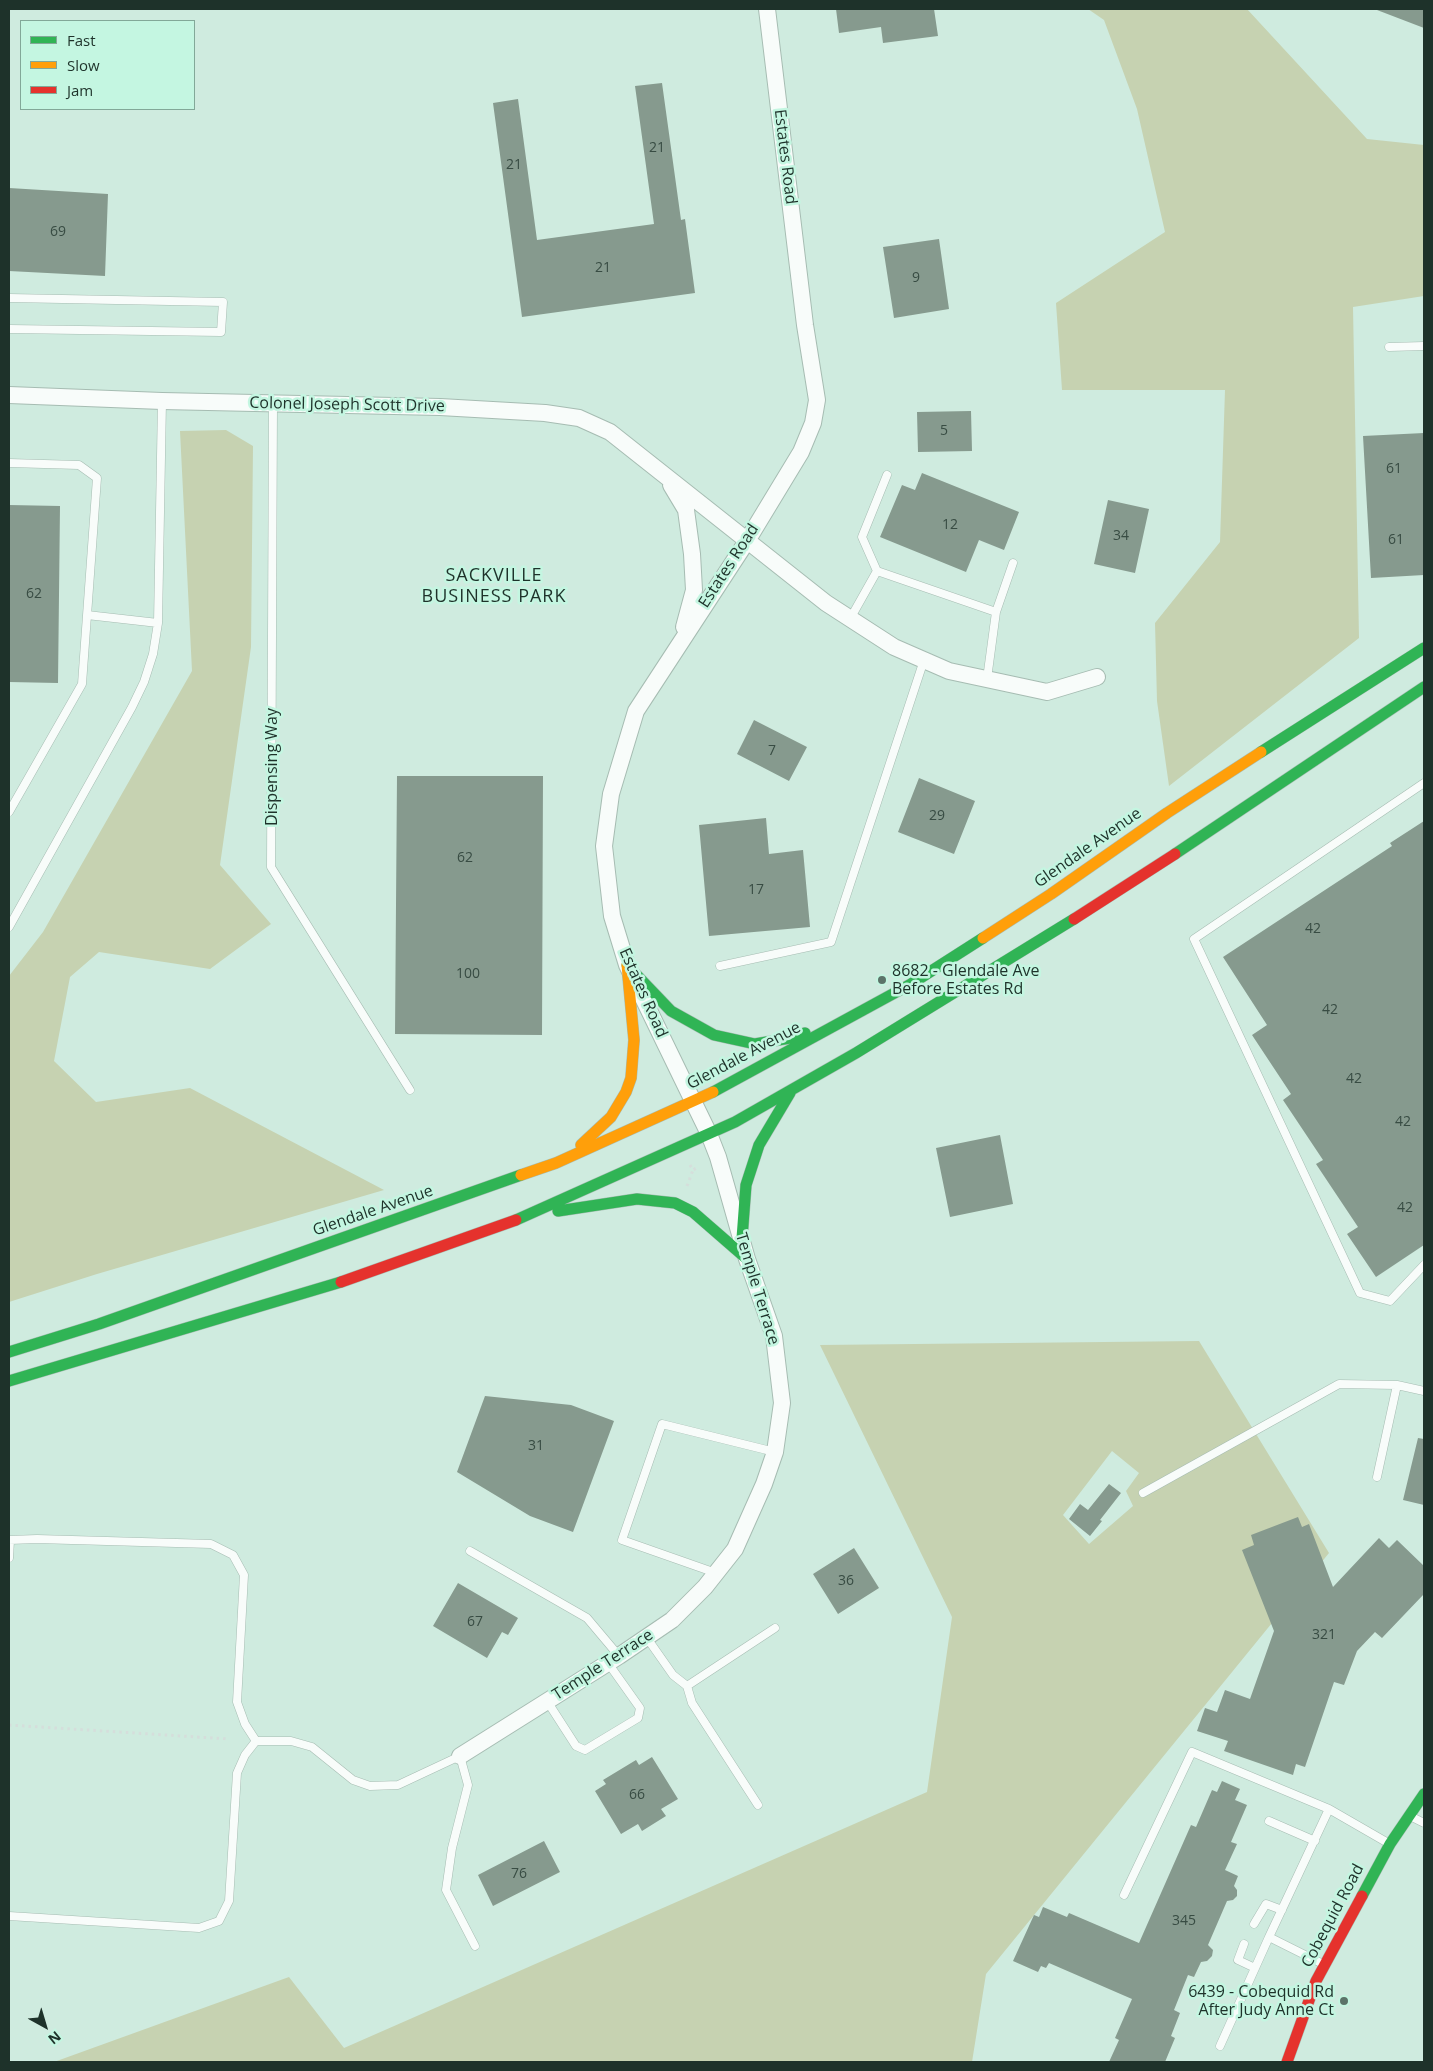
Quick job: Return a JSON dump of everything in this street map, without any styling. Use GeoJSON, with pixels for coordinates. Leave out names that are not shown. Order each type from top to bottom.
{"type":"FeatureCollection","features":[{"type":"Feature","properties":{"kind":"main road","name":"Glendale Avenue"},"geometry":{"type":"LineString","coordinates":[[9,1352],[99,1324],[556,1163],[729,1085],[911,984],[1051,894],[1168,813],[1424,648]]}},
{"type":"Feature","properties":{"kind":"main road"},"geometry":{"type":"LineString","coordinates":[[9,1381],[351,1278],[528,1216],[709,1134],[790,1092],[924,1013],[1189,844],[1424,687]]}},
{"type":"Feature","properties":{"kind":"main road"},"geometry":{"type":"LineString","coordinates":[[627,964],[671,1011],[714,1035],[755,1044],[790,1038],[839,1023]]}},
{"type":"Feature","properties":{"kind":"main road"},"geometry":{"type":"LineString","coordinates":[[556,1163],[590,1137],[611,1117],[626,1092],[631,1078],[634,1040],[627,964]]}},
{"type":"Feature","properties":{"kind":"main road"},"geometry":{"type":"LineString","coordinates":[[742,1238],[746,1185],[759,1145],[790,1092]]}},
{"type":"Feature","properties":{"kind":"main road"},"geometry":{"type":"LineString","coordinates":[[528,1216],[637,1199],[675,1204],[694,1212],[747,1259]]}},
{"type":"Feature","properties":{"kind":"main road","name":"Cobequid Road"},"geometry":{"type":"LineString","coordinates":[[1287,2062],[1316,1981],[1390,1844],[1424,1794]]}},
{"type":"Feature","properties":{"kind":"street","name":"Estates Road"},"geometry":{"type":"LineString","coordinates":[[693,1101],[627,964],[612,916],[604,846],[611,794],[636,711],[747,541],[801,452],[813,423],[817,400],[805,325],[767,9]]}},
{"type":"Feature","properties":{"kind":"street","name":"Colonel Joseph Scott Drive"},"geometry":{"type":"LineString","coordinates":[[9,395],[162,401],[440,407],[545,413],[579,418],[610,432],[826,603],[894,648],[949,671],[1047,692],[1097,677]]}},
{"type":"Feature","properties":{"kind":"street","name":"Colonel Joseph Scott Drive"},"geometry":{"type":"LineString","coordinates":[[666,477],[686,510],[692,554],[694,590],[679,644]]}},
{"type":"Feature","properties":{"kind":"street","name":"Temple Terrace"},"geometry":{"type":"LineString","coordinates":[[460,1756],[614,1660],[672,1620],[705,1587],[735,1549],[764,1484],[775,1452],[782,1403],[774,1336],[747,1259],[718,1156],[693,1101]]}},
{"type":"Feature","properties":{"kind":"lane"},"geometry":{"type":"LineString","coordinates":[[9,298],[223,302],[221,332],[9,329]]}},
{"type":"Feature","properties":{"kind":"lane"},"geometry":{"type":"LineString","coordinates":[[1389,347],[1424,346]]}},
{"type":"Feature","properties":{"kind":"lane"},"geometry":{"type":"LineString","coordinates":[[9,926],[132,707],[144,682],[153,654],[158,623],[162,401]]}},
{"type":"Feature","properties":{"kind":"lane","name":"Dispensing Way"},"geometry":{"type":"LineString","coordinates":[[274,403],[271,867],[410,1090]]}},
{"type":"Feature","properties":{"kind":"lane"},"geometry":{"type":"LineString","coordinates":[[9,463],[79,465],[97,478],[82,684],[9,812]]}},
{"type":"Feature","properties":{"kind":"lane"},"geometry":{"type":"LineString","coordinates":[[887,475],[862,537],[877,571],[996,612]]}},
{"type":"Feature","properties":{"kind":"lane"},"geometry":{"type":"LineString","coordinates":[[987,679],[996,612],[1013,563]]}},
{"type":"Feature","properties":{"kind":"lane"},"geometry":{"type":"LineString","coordinates":[[850,619],[877,571]]}},
{"type":"Feature","properties":{"kind":"lane"},"geometry":{"type":"LineString","coordinates":[[87,615],[158,623]]}},
{"type":"Feature","properties":{"kind":"lane"},"geometry":{"type":"LineString","coordinates":[[720,966],[831,942],[924,660]]}},
{"type":"Feature","properties":{"kind":"lane"},"geometry":{"type":"LineString","coordinates":[[1424,784],[1194,939],[1360,1293],[1390,1301],[1424,1265]]}},
{"type":"Feature","properties":{"kind":"lane"},"geometry":{"type":"LineString","coordinates":[[1143,1493],[1339,1384],[1397,1385],[1424,1391]]}},
{"type":"Feature","properties":{"kind":"lane"},"geometry":{"type":"LineString","coordinates":[[1377,1477],[1397,1385]]}},
{"type":"Feature","properties":{"kind":"lane"},"geometry":{"type":"LineString","coordinates":[[716,1574],[622,1540],[662,1424],[775,1452]]}},
{"type":"Feature","properties":{"kind":"lane"},"geometry":{"type":"LineString","coordinates":[[9,1558],[9,1540],[37,1539],[211,1544],[233,1555],[244,1575],[237,1702],[245,1724],[256,1740]]}},
{"type":"Feature","properties":{"kind":"lane"},"geometry":{"type":"LineString","coordinates":[[470,1551],[587,1618],[614,1660],[640,1708],[638,1718],[585,1750],[576,1746],[547,1701]]}},
{"type":"Feature","properties":{"kind":"lane"},"geometry":{"type":"LineString","coordinates":[[687,1686],[775,1628]]}},
{"type":"Feature","properties":{"kind":"lane"},"geometry":{"type":"LineString","coordinates":[[647,1638],[673,1675],[687,1686],[692,1702],[758,1805]]}},
{"type":"Feature","properties":{"kind":"lane"},"geometry":{"type":"LineString","coordinates":[[256,1740],[291,1741],[312,1747],[353,1780],[370,1786],[398,1784],[460,1756],[468,1785],[452,1848],[446,1890],[475,1946]]}},
{"type":"Feature","properties":{"kind":"lane"},"geometry":{"type":"LineString","coordinates":[[9,1916],[198,1928],[219,1920],[229,1900],[237,1774],[245,1755],[256,1740]]}},
{"type":"Feature","properties":{"kind":"lane"},"geometry":{"type":"LineString","coordinates":[[1124,1895],[1192,1752],[1329,1809],[1390,1844]]}},
{"type":"Feature","properties":{"kind":"lane"},"geometry":{"type":"LineString","coordinates":[[1220,2046],[1329,1809]]}},
{"type":"Feature","properties":{"kind":"lane"},"geometry":{"type":"LineString","coordinates":[[1410,1816],[1424,1823]]}},
{"type":"Feature","properties":{"kind":"lane"},"geometry":{"type":"LineString","coordinates":[[1269,1821],[1315,1841]]}},
{"type":"Feature","properties":{"kind":"lane"},"geometry":{"type":"LineString","coordinates":[[1254,1924],[1266,1904],[1282,1910]]}},
{"type":"Feature","properties":{"kind":"lane"},"geometry":{"type":"LineString","coordinates":[[1269,1937],[1325,1965]]}},
{"type":"Feature","properties":{"kind":"lane"},"geometry":{"type":"LineString","coordinates":[[1244,1944],[1238,1960],[1255,1968]]}},
{"type":"Feature","properties":{"kind":"path"},"geometry":{"type":"LineString","coordinates":[[690,1165],[693,1170],[698,1167]]}},
{"type":"Feature","properties":{"kind":"path"},"geometry":{"type":"LineString","coordinates":[[9,1725],[230,1739]]}},
{"type":"Feature","properties":{"kind":"green space"},"geometry":{"type":"Polygon","coordinates":[[[1088,9],[1247,9],[1367,139],[1424,145],[1424,296],[1353,307],[1359,638],[1169,786],[1157,701],[1155,623],[1220,542],[1225,390],[1062,390],[1056,303],[1165,232],[1137,109],[1104,20],[1088,9]]]}},
{"type":"Feature","properties":{"kind":"green space"},"geometry":{"type":"Polygon","coordinates":[[[226,430],[253,446],[251,647],[220,865],[271,924],[210,969],[99,952],[70,977],[54,1061],[96,1102],[190,1088],[384,1190],[97,1274],[9,1302],[9,976],[43,932],[192,671],[180,431],[226,430]]]}},
{"type":"Feature","properties":{"kind":"green space"},"geometry":{"type":"Polygon","coordinates":[[[1199,1341],[1329,1553],[986,1974],[972,2062],[54,2062],[289,1977],[344,2048],[927,1792],[952,1617],[820,1345],[1199,1341]],[[1112,1451],[1063,1515],[1089,1544],[1133,1506],[1126,1491],[1139,1473],[1112,1451]]]}},
{"type":"Feature","properties":{"kind":"building"},"geometry":{"type":"Polygon","coordinates":[[[836,9],[934,9],[938,36],[883,43],[881,27],[839,33],[836,9]]]}},
{"type":"Feature","properties":{"kind":"building"},"geometry":{"type":"Polygon","coordinates":[[[1424,9],[1424,28],[1377,10],[1424,9]]]}},
{"type":"Feature","properties":{"kind":"building"},"geometry":{"type":"Polygon","coordinates":[[[662,83],[681,220],[685,219],[695,293],[522,317],[493,103],[518,99],[537,240],[654,224],[635,86],[662,83]]]}},
{"type":"Feature","properties":{"kind":"building"},"geometry":{"type":"Polygon","coordinates":[[[9,188],[108,194],[105,276],[9,271],[9,188]]]}},
{"type":"Feature","properties":{"kind":"building"},"geometry":{"type":"Polygon","coordinates":[[[939,239],[949,309],[894,318],[883,247],[939,239]]]}},
{"type":"Feature","properties":{"kind":"building"},"geometry":{"type":"Polygon","coordinates":[[[971,411],[972,451],[918,452],[917,412],[971,411]]]}},
{"type":"Feature","properties":{"kind":"building"},"geometry":{"type":"Polygon","coordinates":[[[1424,433],[1424,575],[1371,578],[1363,436],[1424,433]]]}},
{"type":"Feature","properties":{"kind":"building"},"geometry":{"type":"Polygon","coordinates":[[[922,473],[1019,512],[1004,550],[979,540],[966,572],[880,537],[902,485],[915,490],[922,473]]]}},
{"type":"Feature","properties":{"kind":"building"},"geometry":{"type":"Polygon","coordinates":[[[1108,500],[1149,509],[1135,573],[1094,564],[1108,500]]]}},
{"type":"Feature","properties":{"kind":"building"},"geometry":{"type":"Polygon","coordinates":[[[9,505],[60,506],[58,683],[9,682],[9,505]]]}},
{"type":"Feature","properties":{"kind":"building"},"geometry":{"type":"Polygon","coordinates":[[[754,720],[807,747],[789,781],[737,754],[754,720]]]}},
{"type":"Feature","properties":{"kind":"building"},"geometry":{"type":"Polygon","coordinates":[[[397,776],[543,776],[542,1035],[395,1034],[397,776]]]}},
{"type":"Feature","properties":{"kind":"building"},"geometry":{"type":"Polygon","coordinates":[[[919,778],[975,801],[954,854],[898,832],[919,778]]]}},
{"type":"Feature","properties":{"kind":"building"},"geometry":{"type":"Polygon","coordinates":[[[766,818],[769,854],[803,850],[810,927],[709,936],[699,825],[766,818]]]}},
{"type":"Feature","properties":{"kind":"building"},"geometry":{"type":"Polygon","coordinates":[[[1424,821],[1424,1245],[1376,1277],[1347,1234],[1358,1227],[1316,1164],[1323,1160],[1283,1100],[1291,1094],[1252,1035],[1267,1025],[1223,957],[1392,846],[1390,843],[1424,821]]]}},
{"type":"Feature","properties":{"kind":"building"},"geometry":{"type":"Polygon","coordinates":[[[1000,1135],[1013,1204],[950,1217],[936,1148],[1000,1135]]]}},
{"type":"Feature","properties":{"kind":"building"},"geometry":{"type":"Polygon","coordinates":[[[485,1396],[571,1405],[614,1421],[573,1532],[530,1516],[457,1472],[485,1396]]]}},
{"type":"Feature","properties":{"kind":"building"},"geometry":{"type":"Polygon","coordinates":[[[1418,1438],[1424,1439],[1424,1505],[1403,1500],[1418,1438]]]}},
{"type":"Feature","properties":{"kind":"building"},"geometry":{"type":"Polygon","coordinates":[[[1109,1484],[1121,1493],[1090,1536],[1069,1519],[1080,1504],[1088,1510],[1109,1484]]]}},
{"type":"Feature","properties":{"kind":"building"},"geometry":{"type":"Polygon","coordinates":[[[1298,1517],[1302,1527],[1309,1524],[1333,1587],[1379,1538],[1389,1548],[1397,1540],[1424,1566],[1424,1594],[1382,1638],[1375,1632],[1357,1651],[1344,1685],[1334,1682],[1305,1767],[1296,1764],[1293,1775],[1224,1751],[1228,1741],[1197,1731],[1205,1708],[1217,1712],[1225,1690],[1250,1699],[1274,1631],[1242,1550],[1254,1545],[1251,1535],[1298,1517]]]}},
{"type":"Feature","properties":{"kind":"building"},"geometry":{"type":"Polygon","coordinates":[[[854,1548],[879,1588],[838,1614],[813,1574],[854,1548]]]}},
{"type":"Feature","properties":{"kind":"building"},"geometry":{"type":"Polygon","coordinates":[[[458,1583],[518,1618],[508,1635],[502,1632],[487,1658],[433,1626],[458,1583]]]}},
{"type":"Feature","properties":{"kind":"building"},"geometry":{"type":"Polygon","coordinates":[[[652,1757],[678,1799],[661,1809],[666,1816],[642,1831],[638,1824],[621,1834],[595,1791],[606,1784],[603,1780],[636,1760],[639,1765],[652,1757]]]}},
{"type":"Feature","properties":{"kind":"building"},"geometry":{"type":"Polygon","coordinates":[[[1222,1781],[1240,1789],[1235,1800],[1247,1805],[1231,1842],[1237,1844],[1225,1870],[1238,1876],[1234,1886],[1237,1890],[1237,1896],[1233,1900],[1227,1901],[1208,1945],[1213,1950],[1212,1956],[1207,1961],[1201,1962],[1194,1977],[1188,1975],[1174,2010],[1180,2013],[1171,2036],[1175,2038],[1165,2062],[1109,2062],[1119,2040],[1115,2038],[1132,1999],[1049,1963],[1046,1968],[1041,1966],[1038,1972],[1013,1961],[1034,1915],[1039,1917],[1043,1907],[1067,1917],[1069,1913],[1139,1943],[1191,1825],[1196,1827],[1212,1790],[1217,1792],[1222,1781]]]}},
{"type":"Feature","properties":{"kind":"building"},"geometry":{"type":"Polygon","coordinates":[[[544,1841],[560,1872],[493,1906],[478,1875],[544,1841]]]}},
{"type":"Feature","properties":{"kind":"traffic: fast"},"geometry":{"type":"LineString","coordinates":[[1261,752],[1424,648]]}},
{"type":"Feature","properties":{"kind":"traffic: fast"},"geometry":{"type":"LineString","coordinates":[[1175,854],[1424,687]]}},
{"type":"Feature","properties":{"kind":"traffic: fast"},"geometry":{"type":"LineString","coordinates":[[516,1220],[735,1122],[856,1053],[1074,919]]}},
{"type":"Feature","properties":{"kind":"traffic: fast"},"geometry":{"type":"LineString","coordinates":[[713,1092],[911,984],[983,938]]}},
{"type":"Feature","properties":{"kind":"traffic: fast"},"geometry":{"type":"LineString","coordinates":[[627,965],[671,1011],[714,1035],[755,1044],[790,1038],[805,1033]]}},
{"type":"Feature","properties":{"kind":"traffic: fast"},"geometry":{"type":"LineString","coordinates":[[742,1238],[746,1185],[759,1145],[790,1093]]}},
{"type":"Feature","properties":{"kind":"traffic: fast"},"geometry":{"type":"LineString","coordinates":[[9,1352],[99,1324],[521,1175]]}},
{"type":"Feature","properties":{"kind":"traffic: fast"},"geometry":{"type":"LineString","coordinates":[[558,1211],[637,1199],[675,1203],[693,1212],[747,1259]]}},
{"type":"Feature","properties":{"kind":"traffic: fast"},"geometry":{"type":"LineString","coordinates":[[9,1381],[341,1282]]}},
{"type":"Feature","properties":{"kind":"traffic: fast"},"geometry":{"type":"LineString","coordinates":[[1362,1896],[1390,1844],[1424,1794]]}},
{"type":"Feature","properties":{"kind":"traffic: slow"},"geometry":{"type":"LineString","coordinates":[[983,938],[1051,894],[1167,813],[1261,752]]}},
{"type":"Feature","properties":{"kind":"traffic: slow"},"geometry":{"type":"LineString","coordinates":[[581,1145],[611,1117],[626,1092],[631,1078],[634,1040],[627,965]]}},
{"type":"Feature","properties":{"kind":"traffic: slow"},"geometry":{"type":"LineString","coordinates":[[521,1175],[556,1163],[713,1092]]}},
{"type":"Feature","properties":{"kind":"traffic: jam"},"geometry":{"type":"LineString","coordinates":[[1074,919],[1175,854]]}},
{"type":"Feature","properties":{"kind":"traffic: jam"},"geometry":{"type":"LineString","coordinates":[[341,1282],[516,1220]]}},
{"type":"Feature","properties":{"kind":"traffic: jam"},"geometry":{"type":"LineString","coordinates":[[1287,2062],[1316,1981],[1362,1896]]}},
{"type":"Feature","properties":{"kind":"place","name":"8682 - Glendale Ave Before Estates Rd"},"geometry":{"type":"Point","coordinates":[882,980]}},
{"type":"Feature","properties":{"kind":"place","name":"6439 - Cobequid Rd After Judy Anne Ct"},"geometry":{"type":"Point","coordinates":[1344,2001]}},
{"type":"Feature","properties":{"kind":"district","name":"SACKVILLE BUSINESS PARK"},"geometry":{"type":"Point","coordinates":[494,586]}}]}
